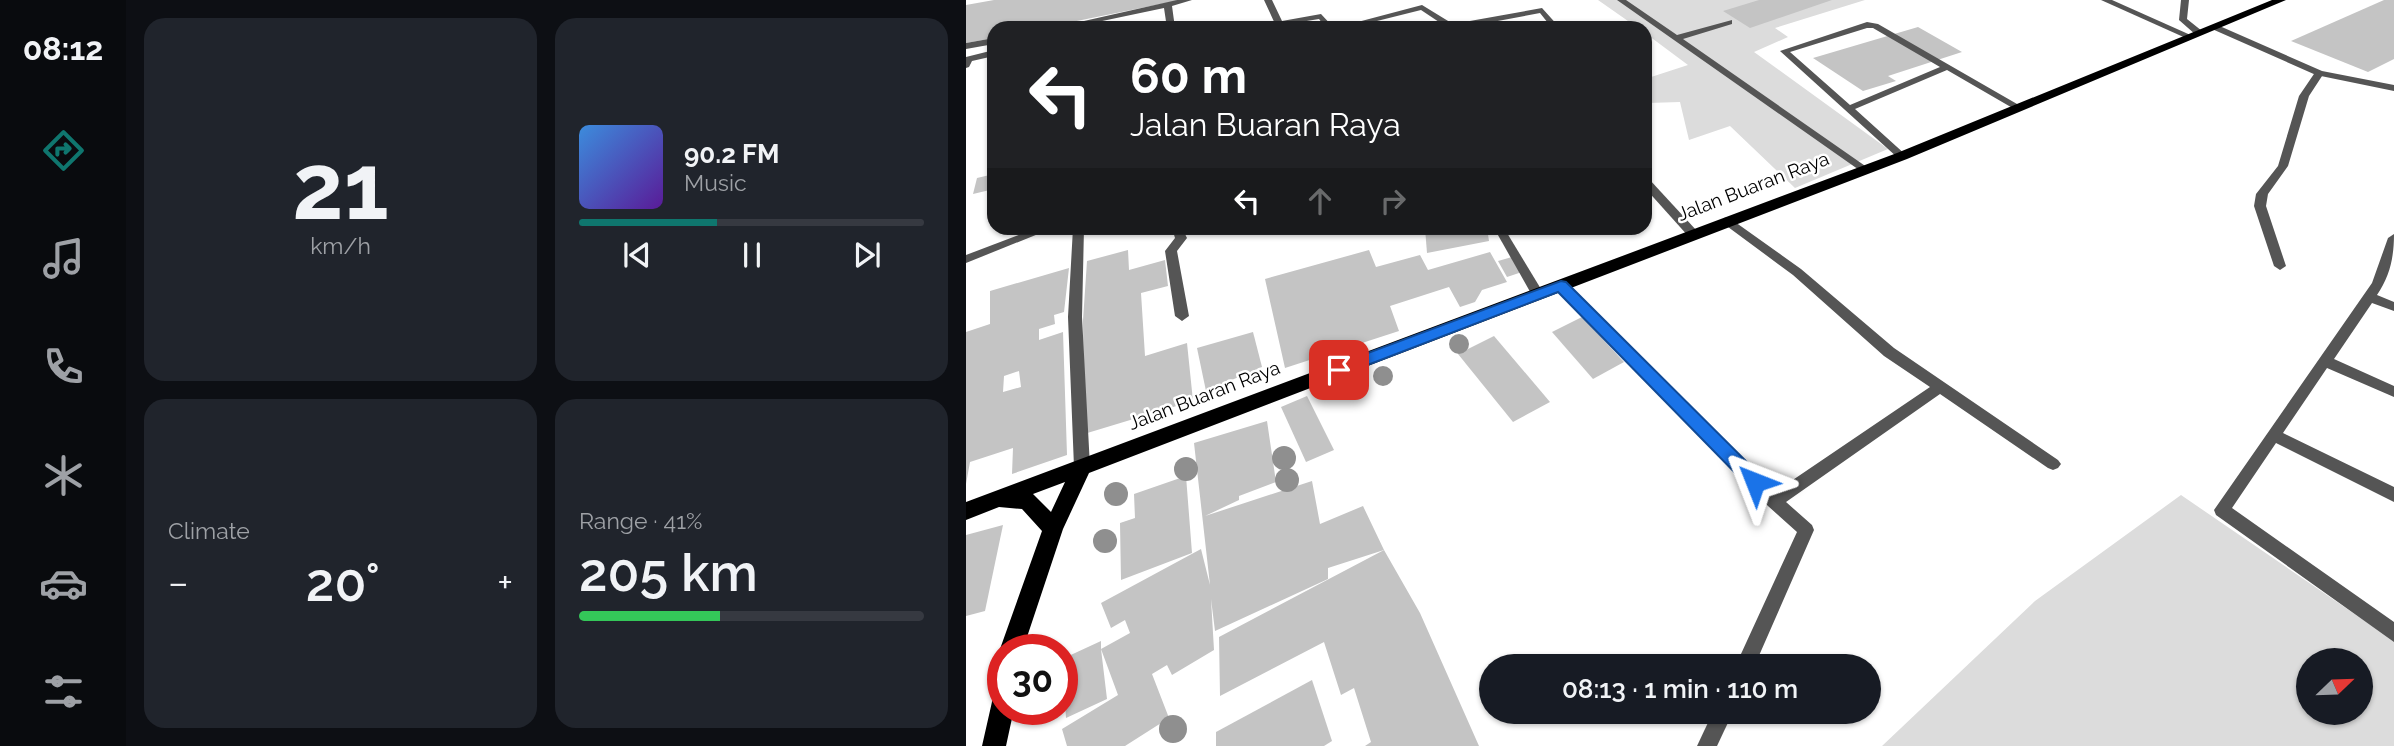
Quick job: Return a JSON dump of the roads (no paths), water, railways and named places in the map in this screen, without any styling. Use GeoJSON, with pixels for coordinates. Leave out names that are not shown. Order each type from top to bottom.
{"type":"FeatureCollection","features":[{"type":"Feature","properties":{"kind":"main road","name":"Jalan Buaran Raya"},"geometry":{"type":"LineString","coordinates":[[966,511],[1866,170],[2281,0]]}},
{"type":"Feature","properties":{"kind":"main road"},"geometry":{"type":"LineString","coordinates":[[1017,634],[1053,529],[1082,467]]}},
{"type":"Feature","properties":{"kind":"main road"},"geometry":{"type":"LineString","coordinates":[[996,499],[1027,501],[1053,529]]}},
{"type":"Feature","properties":{"kind":"main road"},"geometry":{"type":"LineString","coordinates":[[994,746],[998,725]]}},
{"type":"Feature","properties":{"kind":"street"},"geometry":{"type":"LineString","coordinates":[[1096,21],[1188,0]]}},
{"type":"Feature","properties":{"kind":"street"},"geometry":{"type":"LineString","coordinates":[[1268,0],[1278,21]]}},
{"type":"Feature","properties":{"kind":"street"},"geometry":{"type":"LineString","coordinates":[[1621,0],[1651,21]]}},
{"type":"Feature","properties":{"kind":"street"},"geometry":{"type":"LineString","coordinates":[[2105,0],[2195,35]]}},
{"type":"Feature","properties":{"kind":"street"},"geometry":{"type":"LineString","coordinates":[[2185,0],[2183,20],[2195,35]]}},
{"type":"Feature","properties":{"kind":"street"},"geometry":{"type":"LineString","coordinates":[[1367,21],[1437,2]]}},
{"type":"Feature","properties":{"kind":"street"},"geometry":{"type":"LineString","coordinates":[[1168,6],[1170,21]]}},
{"type":"Feature","properties":{"kind":"street"},"geometry":{"type":"LineString","coordinates":[[1422,7],[1443,21]]}},
{"type":"Feature","properties":{"kind":"street"},"geometry":{"type":"LineString","coordinates":[[1484,21],[1542,10],[1551,21]]}},
{"type":"Feature","properties":{"kind":"street"},"geometry":{"type":"LineString","coordinates":[[1295,21],[1321,16],[1325,21]]}},
{"type":"Feature","properties":{"kind":"street"},"geometry":{"type":"LineString","coordinates":[[1652,21],[1866,170]]}},
{"type":"Feature","properties":{"kind":"street"},"geometry":{"type":"LineString","coordinates":[[1676,38],[1728,22]]}},
{"type":"Feature","properties":{"kind":"street"},"geometry":{"type":"LineString","coordinates":[[1902,156],[1784,51],[1867,25],[1883,28],[2019,108]]}},
{"type":"Feature","properties":{"kind":"street"},"geometry":{"type":"LineString","coordinates":[[2215,27],[2319,73],[2394,88]]}},
{"type":"Feature","properties":{"kind":"street"},"geometry":{"type":"LineString","coordinates":[[966,46],[987,42]]}},
{"type":"Feature","properties":{"kind":"street"},"geometry":{"type":"LineString","coordinates":[[966,65],[968,59],[987,55]]}},
{"type":"Feature","properties":{"kind":"street"},"geometry":{"type":"LineString","coordinates":[[1850,107],[1947,67]]}},
{"type":"Feature","properties":{"kind":"street"},"geometry":{"type":"LineString","coordinates":[[2280,266],[2260,206],[2262,194],[2283,166],[2304,96],[2319,73]]}},
{"type":"Feature","properties":{"kind":"street"},"geometry":{"type":"LineString","coordinates":[[1652,189],[1693,234]]}},
{"type":"Feature","properties":{"kind":"street"},"geometry":{"type":"LineString","coordinates":[[1728,221],[1797,272],[1889,352],[2053,464]]}},
{"type":"Feature","properties":{"kind":"street"},"geometry":{"type":"LineString","coordinates":[[966,259],[1029,235]]}},
{"type":"Feature","properties":{"kind":"street"},"geometry":{"type":"LineString","coordinates":[[1079,235],[1075,317],[1082,467]]}},
{"type":"Feature","properties":{"kind":"street"},"geometry":{"type":"LineString","coordinates":[[1180,235],[1181,238],[1171,251],[1182,316]]}},
{"type":"Feature","properties":{"kind":"street"},"geometry":{"type":"LineString","coordinates":[[1503,235],[1538,294]]}},
{"type":"Feature","properties":{"kind":"street"},"geometry":{"type":"LineString","coordinates":[[2394,238],[2378,284],[2222,510],[2394,633]]}},
{"type":"Feature","properties":{"kind":"street"},"geometry":{"type":"LineString","coordinates":[[1561,285],[1774,502],[1806,530],[1750,654]]}},
{"type":"Feature","properties":{"kind":"street"},"geometry":{"type":"LineString","coordinates":[[2369,297],[2394,307]]}},
{"type":"Feature","properties":{"kind":"street"},"geometry":{"type":"LineString","coordinates":[[2325,361],[2394,392]]}},
{"type":"Feature","properties":{"kind":"street"},"geometry":{"type":"LineString","coordinates":[[1774,502],[1939,388]]}},
{"type":"Feature","properties":{"kind":"street"},"geometry":{"type":"LineString","coordinates":[[2274,435],[2394,495]]}},
{"type":"Feature","properties":{"kind":"street"},"geometry":{"type":"LineString","coordinates":[[1707,746],[1717,724]]}}]}
